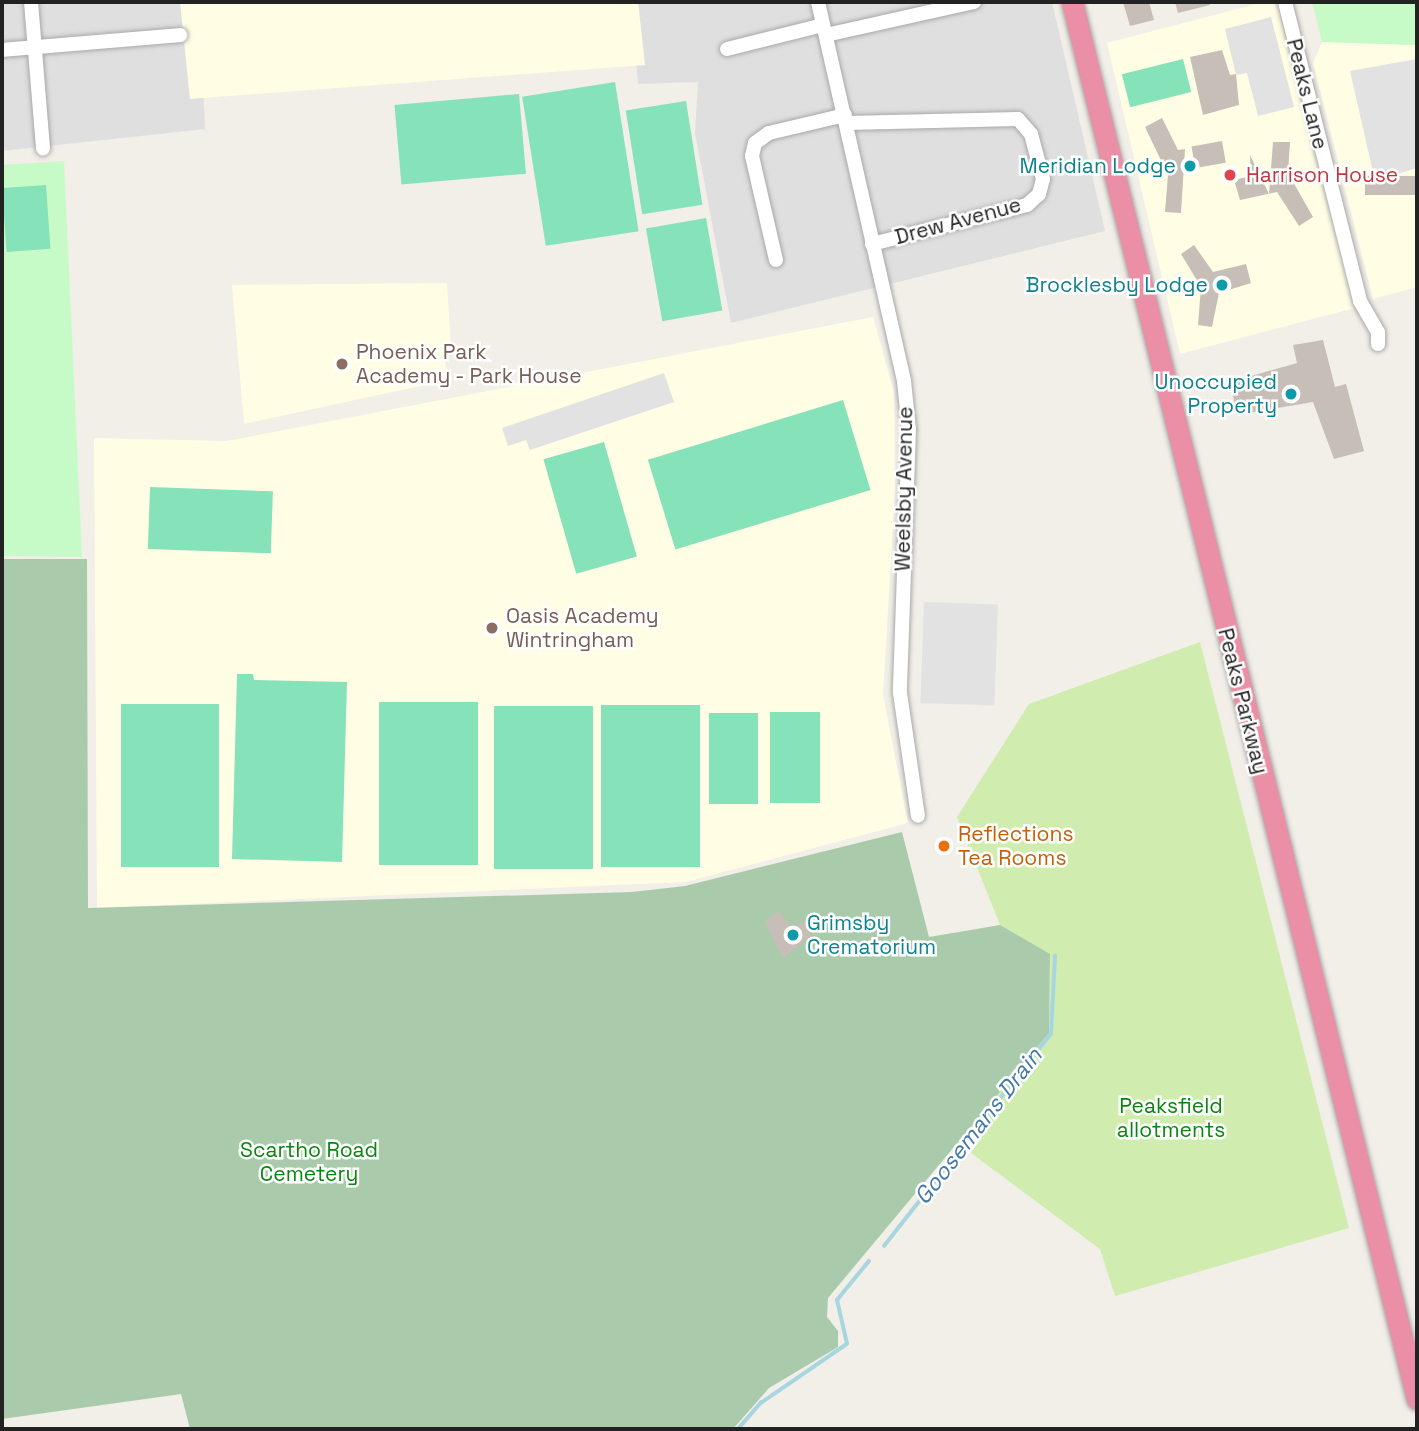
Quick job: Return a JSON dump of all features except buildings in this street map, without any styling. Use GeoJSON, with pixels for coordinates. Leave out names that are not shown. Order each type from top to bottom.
{"type":"FeatureCollection","features":[{"type":"Feature","properties":{"kind":"highway","name":"Peaks Parkway"},"geometry":{"type":"LineString","coordinates":[[1072,2],[1417,1399]]}},
{"type":"Feature","properties":{"kind":"street"},"geometry":{"type":"LineString","coordinates":[[31,2],[43,149]]}},
{"type":"Feature","properties":{"kind":"street","name":"Weelsby Avenue"},"geometry":{"type":"LineString","coordinates":[[818,2],[905,381],[909,429],[900,693],[918,816]]}},
{"type":"Feature","properties":{"kind":"street"},"geometry":{"type":"LineString","coordinates":[[727,49],[974,2]]}},
{"type":"Feature","properties":{"kind":"street","name":"Peaks Lane"},"geometry":{"type":"LineString","coordinates":[[1284,2],[1360,302],[1378,332],[1378,344]]}},
{"type":"Feature","properties":{"kind":"street"},"geometry":{"type":"LineString","coordinates":[[2,50],[180,35]]}},
{"type":"Feature","properties":{"kind":"street"},"geometry":{"type":"LineString","coordinates":[[776,260],[752,156],[755,143],[769,133],[846,119]]}},
{"type":"Feature","properties":{"kind":"street","name":"Drew Avenue"},"geometry":{"type":"LineString","coordinates":[[846,119],[1018,119],[1031,134],[1043,179],[1039,194],[1027,205],[872,244]]}},
{"type":"Feature","properties":{"kind":"shaded area"},"geometry":{"type":"Polygon","coordinates":[[[2,2],[199,2],[205,129],[2,151],[2,2]]]}},
{"type":"Feature","properties":{"kind":"shaded area"},"geometry":{"type":"Polygon","coordinates":[[[180,2],[638,2],[645,65],[190,99],[180,2]]]}},
{"type":"Feature","properties":{"kind":"shaded area"},"geometry":{"type":"Polygon","coordinates":[[[631,2],[1052,2],[1105,231],[731,323],[695,133],[698,82],[638,84],[631,2]]]}},
{"type":"Feature","properties":{"kind":"shaded area","name":"Harrison House"},"geometry":{"type":"Polygon","coordinates":[[[1264,2],[1277,2],[1355,308],[1180,354],[1107,43],[1264,2]]]}},
{"type":"Feature","properties":{"kind":"shaded area"},"geometry":{"type":"Polygon","coordinates":[[[1271,17],[1294,107],[1258,116],[1247,73],[1236,75],[1225,29],[1271,17]]]}},
{"type":"Feature","properties":{"kind":"shaded area"},"geometry":{"type":"Polygon","coordinates":[[[1322,42],[1417,45],[1417,287],[1373,299],[1313,63],[1322,42]]]}},
{"type":"Feature","properties":{"kind":"shaded area"},"geometry":{"type":"Polygon","coordinates":[[[1417,59],[1417,168],[1375,181],[1350,71],[1417,59]]]}},
{"type":"Feature","properties":{"kind":"shaded area","name":"Phoenix Park Academy - Park House"},"geometry":{"type":"Polygon","coordinates":[[[447,283],[451,347],[443,349],[448,380],[244,424],[232,285],[447,283]]]}},
{"type":"Feature","properties":{"kind":"shaded area","name":"Oasis Academy Wintringham"},"geometry":{"type":"Polygon","coordinates":[[[873,317],[894,392],[895,490],[883,695],[908,823],[686,882],[97,908],[94,438],[227,441],[873,317]]]}},
{"type":"Feature","properties":{"kind":"shaded area"},"geometry":{"type":"Polygon","coordinates":[[[664,373],[674,402],[530,450],[526,440],[508,446],[502,428],[664,373]]]}},
{"type":"Feature","properties":{"kind":"shaded area"},"geometry":{"type":"Polygon","coordinates":[[[924,602],[998,605],[994,706],[920,703],[924,602]]]}},
{"type":"Feature","properties":{"kind":"green space"},"geometry":{"type":"Polygon","coordinates":[[[1312,2],[1417,2],[1417,45],[1322,42],[1312,2]]]}},
{"type":"Feature","properties":{"kind":"green space"},"geometry":{"type":"Polygon","coordinates":[[[1183,59],[1191,92],[1130,107],[1122,74],[1183,59]]]}},
{"type":"Feature","properties":{"kind":"green space"},"geometry":{"type":"Polygon","coordinates":[[[615,82],[639,231],[546,246],[522,97],[615,82]]]}},
{"type":"Feature","properties":{"kind":"green space"},"geometry":{"type":"Polygon","coordinates":[[[519,94],[526,174],[401,185],[394,105],[519,94]]]}},
{"type":"Feature","properties":{"kind":"green space"},"geometry":{"type":"Polygon","coordinates":[[[686,101],[702,205],[642,214],[626,111],[686,101]]]}},
{"type":"Feature","properties":{"kind":"green space"},"geometry":{"type":"Polygon","coordinates":[[[64,161],[82,557],[2,556],[2,165],[64,161]]]}},
{"type":"Feature","properties":{"kind":"green space"},"geometry":{"type":"Polygon","coordinates":[[[46,185],[50,249],[7,252],[2,188],[46,185]]]}},
{"type":"Feature","properties":{"kind":"green space"},"geometry":{"type":"Polygon","coordinates":[[[706,218],[722,311],[662,321],[646,229],[706,218]]]}},
{"type":"Feature","properties":{"kind":"green space"},"geometry":{"type":"Polygon","coordinates":[[[843,400],[870,490],[675,550],[648,460],[843,400]]]}},
{"type":"Feature","properties":{"kind":"green space"},"geometry":{"type":"Polygon","coordinates":[[[604,442],[637,556],[576,574],[543,459],[604,442]]]}},
{"type":"Feature","properties":{"kind":"green space"},"geometry":{"type":"Polygon","coordinates":[[[150,487],[273,491],[271,553],[148,549],[150,487]]]}},
{"type":"Feature","properties":{"kind":"green space","name":"Scartho Road Cemetery"},"geometry":{"type":"Polygon","coordinates":[[[2,559],[87,559],[88,908],[632,892],[685,886],[902,832],[929,937],[1000,925],[1050,954],[1049,1033],[828,1298],[827,1317],[838,1331],[838,1347],[769,1388],[733,1429],[190,1429],[181,1394],[2,1419],[2,559]]]}},
{"type":"Feature","properties":{"kind":"green space","name":"Peaksfield allotments"},"geometry":{"type":"Polygon","coordinates":[[[1200,642],[1349,1228],[1115,1296],[1100,1249],[955,1141],[1049,1033],[1050,955],[1000,925],[957,817],[1029,704],[1200,642]]]}},
{"type":"Feature","properties":{"kind":"green space"},"geometry":{"type":"Polygon","coordinates":[[[237,674],[253,674],[254,680],[347,682],[342,862],[232,859],[237,674]]]}},
{"type":"Feature","properties":{"kind":"green space"},"geometry":{"type":"Polygon","coordinates":[[[379,702],[478,702],[478,865],[379,865],[379,702]]]}},
{"type":"Feature","properties":{"kind":"green space"},"geometry":{"type":"Polygon","coordinates":[[[121,704],[219,704],[219,867],[121,867],[121,704]]]}},
{"type":"Feature","properties":{"kind":"green space"},"geometry":{"type":"Polygon","coordinates":[[[601,705],[700,705],[700,867],[601,867],[601,705]]]}},
{"type":"Feature","properties":{"kind":"green space"},"geometry":{"type":"Polygon","coordinates":[[[494,706],[593,706],[593,869],[494,869],[494,706]]]}},
{"type":"Feature","properties":{"kind":"green space"},"geometry":{"type":"Polygon","coordinates":[[[770,712],[820,712],[820,803],[770,803],[770,712]]]}},
{"type":"Feature","properties":{"kind":"green space"},"geometry":{"type":"Polygon","coordinates":[[[709,713],[758,713],[758,804],[709,804],[709,713]]]}},
{"type":"Feature","properties":{"kind":"waterway","name":"Goosemans Drain"},"geometry":{"type":"LineString","coordinates":[[884,1246],[1051,1034],[1055,956]]}},
{"type":"Feature","properties":{"kind":"waterway","name":"Goosemans Drain"},"geometry":{"type":"LineString","coordinates":[[738,1429],[761,1403],[847,1344],[837,1300],[869,1261]]}},
{"type":"Feature","properties":{"kind":"place","name":"Meridian Lodge"},"geometry":{"type":"Point","coordinates":[1190,166]}},
{"type":"Feature","properties":{"kind":"place","name":"Harrison House"},"geometry":{"type":"Point","coordinates":[1230,175]}},
{"type":"Feature","properties":{"kind":"place","name":"Brocklesby Lodge"},"geometry":{"type":"Point","coordinates":[1222,285]}},
{"type":"Feature","properties":{"kind":"place","name":"Phoenix Park Academy - Park House"},"geometry":{"type":"Point","coordinates":[342,364]}},
{"type":"Feature","properties":{"kind":"place","name":"Unoccupied Property"},"geometry":{"type":"Point","coordinates":[1291,394]}},
{"type":"Feature","properties":{"kind":"place","name":"Oasis Academy Wintringham"},"geometry":{"type":"Point","coordinates":[492,628]}},
{"type":"Feature","properties":{"kind":"place","name":"Reflections Tea Rooms"},"geometry":{"type":"Point","coordinates":[944,846]}},
{"type":"Feature","properties":{"kind":"place","name":"Grimsby Crematorium"},"geometry":{"type":"Point","coordinates":[793,935]}}]}
